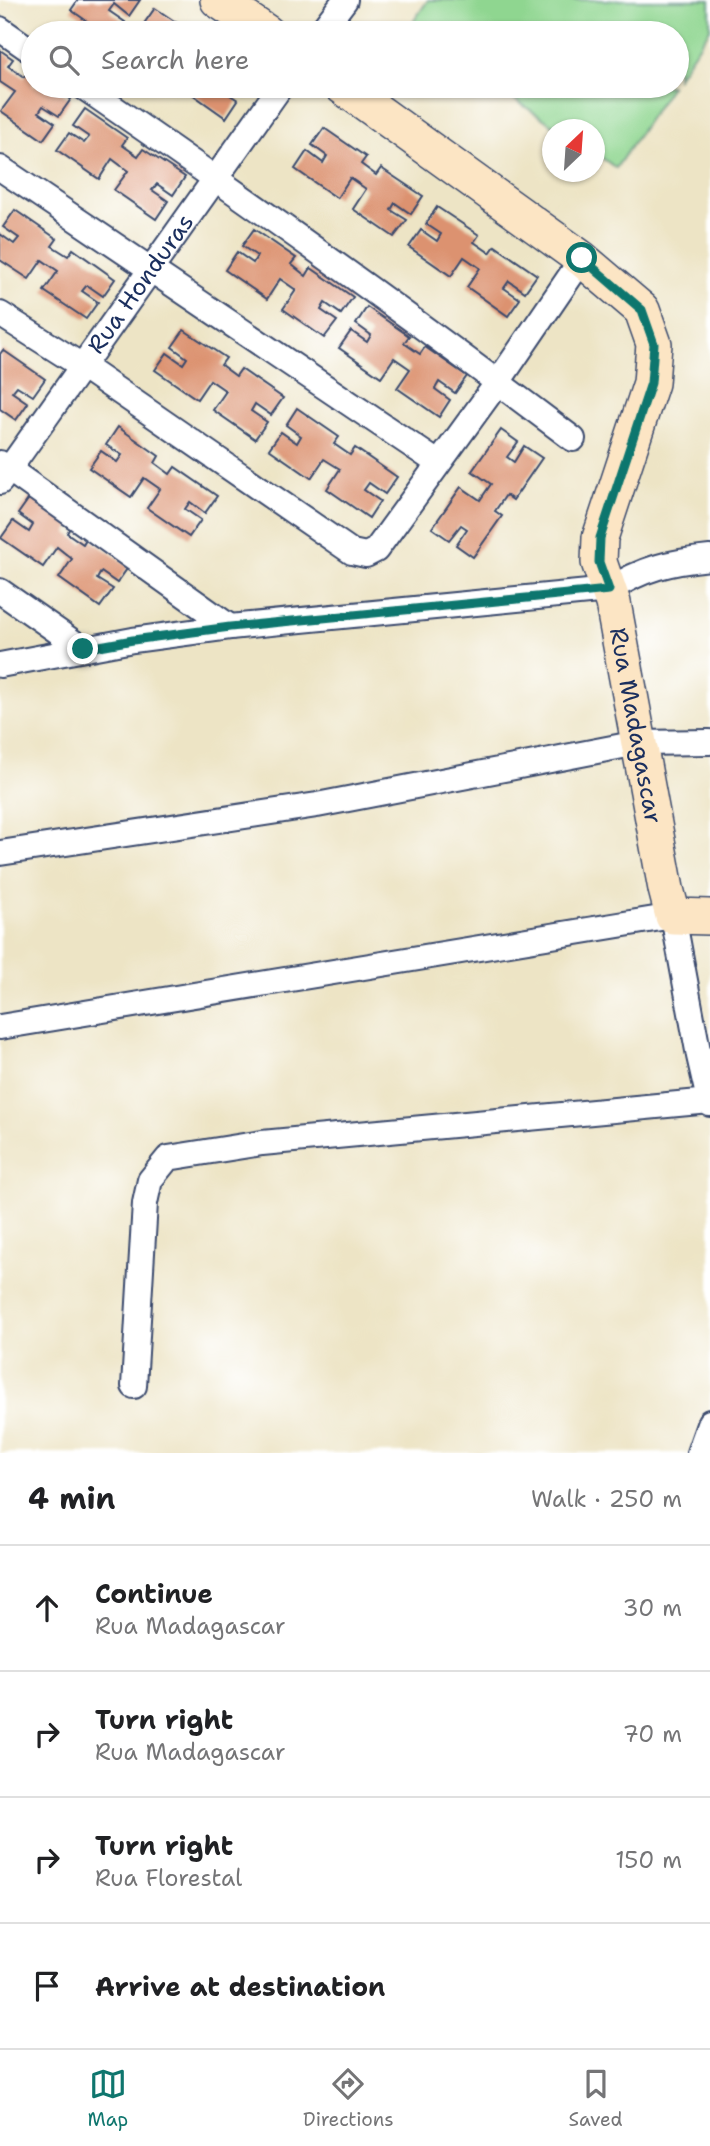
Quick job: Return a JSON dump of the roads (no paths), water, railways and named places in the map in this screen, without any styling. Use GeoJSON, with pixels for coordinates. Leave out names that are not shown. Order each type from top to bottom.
{"type":"FeatureCollection","features":[{"type":"Feature","properties":{"kind":"street"},"geometry":{"type":"LineString","coordinates":[[218,0],[249,21]]}},
{"type":"Feature","properties":{"kind":"street"},"geometry":{"type":"LineString","coordinates":[[329,21],[345,0]]}},
{"type":"Feature","properties":{"kind":"street"},"geometry":{"type":"LineString","coordinates":[[0,29],[21,44]]}},
{"type":"Feature","properties":{"kind":"street"},"geometry":{"type":"LineString","coordinates":[[99,98],[214,177],[573,439]]}},
{"type":"Feature","properties":{"kind":"street","name":"Rua Honduras"},"geometry":{"type":"LineString","coordinates":[[3,471],[82,366],[272,98]]}},
{"type":"Feature","properties":{"kind":"street","name":"Rua Madagascar"},"geometry":{"type":"LineString","coordinates":[[359,98],[582,258],[642,310],[654,344],[651,383],[600,538],[599,562],[609,590],[710,1102]]}},
{"type":"Feature","properties":{"kind":"street"},"geometry":{"type":"LineString","coordinates":[[0,168],[438,464]]}},
{"type":"Feature","properties":{"kind":"street"},"geometry":{"type":"LineString","coordinates":[[0,314],[82,366],[352,552],[360,555],[371,554],[498,382],[582,258]]}},
{"type":"Feature","properties":{"kind":"street"},"geometry":{"type":"LineString","coordinates":[[3,471],[230,627]]}},
{"type":"Feature","properties":{"kind":"street"},"geometry":{"type":"LineString","coordinates":[[0,665],[133,640],[230,627],[609,590],[629,577],[651,568],[710,558]]}},
{"type":"Feature","properties":{"kind":"street"},"geometry":{"type":"LineString","coordinates":[[0,591],[83,649]]}},
{"type":"Feature","properties":{"kind":"street"},"geometry":{"type":"LineString","coordinates":[[0,853],[317,804],[638,743],[710,742]]}},
{"type":"Feature","properties":{"kind":"street"},"geometry":{"type":"LineString","coordinates":[[0,1027],[673,916],[710,917]]}},
{"type":"Feature","properties":{"kind":"street"},"geometry":{"type":"LineString","coordinates":[[134,1387],[145,1203],[150,1180],[169,1158],[262,1143],[710,1102]]}},
{"type":"Feature","properties":{"kind":"street"},"geometry":{"type":"LineString","coordinates":[[703,1452],[710,1422]]}}]}
